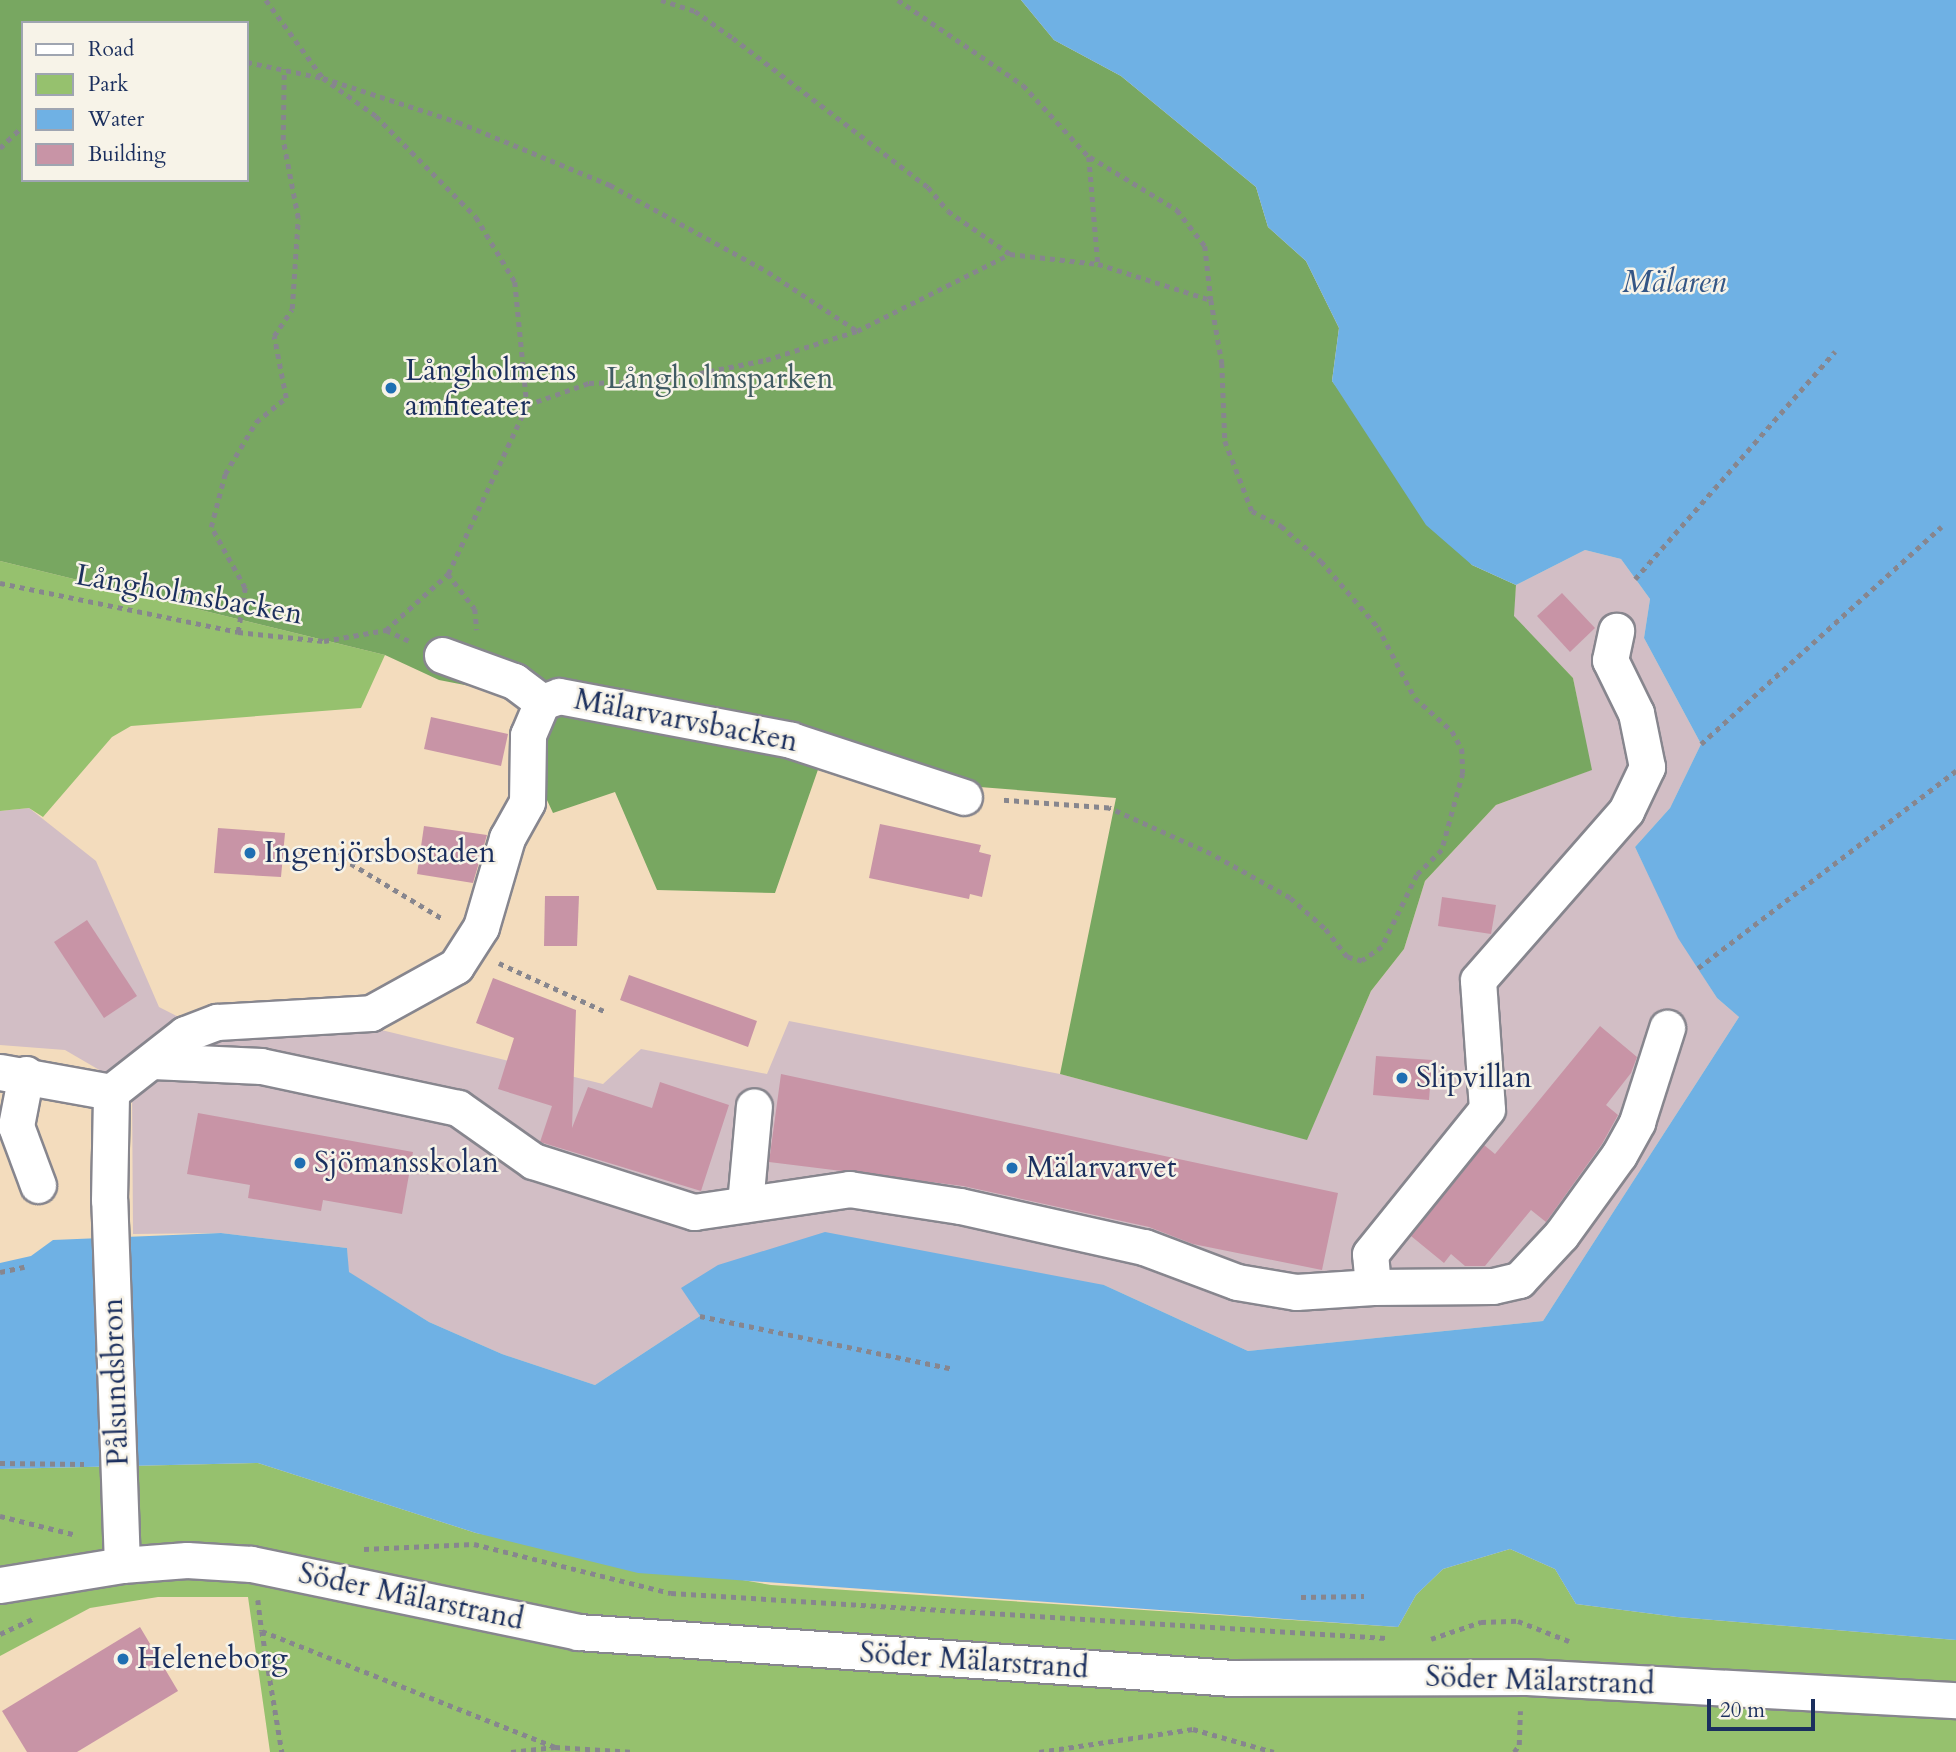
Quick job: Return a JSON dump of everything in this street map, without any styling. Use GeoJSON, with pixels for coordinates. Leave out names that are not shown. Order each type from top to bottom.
{"type":"FeatureCollection","features":[{"type":"Feature","properties":{"kind":"street"},"geometry":{"type":"LineString","coordinates":[[1373,1287],[1370,1254],[1487,1109],[1478,980],[1626,811],[1647,767],[1636,713],[1610,660],[1616,631]]}},
{"type":"Feature","properties":{"kind":"street"},"geometry":{"type":"LineString","coordinates":[[442,655],[514,681],[542,702]]}},
{"type":"Feature","properties":{"kind":"street","name":"Mälarvarvsbacken"},"geometry":{"type":"LineString","coordinates":[[111,1092],[185,1034],[218,1022],[370,1013],[456,966],[481,927],[507,838],[527,802],[528,736],[542,702],[559,696],[791,740],[964,797]]}},
{"type":"Feature","properties":{"kind":"street"},"geometry":{"type":"LineString","coordinates":[[153,1061],[261,1066],[458,1108],[533,1161],[694,1213],[849,1189],[960,1206],[1144,1247],[1237,1282],[1296,1292],[1373,1287],[1493,1286],[1519,1280],[1561,1234],[1619,1155],[1637,1122],[1667,1028]]}},
{"type":"Feature","properties":{"kind":"street"},"geometry":{"type":"LineString","coordinates":[[38,1185],[16,1125],[13,1073],[111,1092]]}},
{"type":"Feature","properties":{"kind":"street","name":"Pålsundsbron"},"geometry":{"type":"LineString","coordinates":[[111,1092],[109,1200],[122,1565]]}},
{"type":"Feature","properties":{"kind":"street"},"geometry":{"type":"LineString","coordinates":[[745,1203],[754,1106]]}},
{"type":"Feature","properties":{"kind":"street","name":"Söder Mälarstrand"},"geometry":{"type":"LineString","coordinates":[[0,1584],[122,1565],[187,1560],[251,1564],[578,1632],[902,1657],[1232,1678],[1527,1677],[1956,1700]]}},
{"type":"Feature","properties":{"kind":"path"},"geometry":{"type":"LineString","coordinates":[[266,0],[323,78],[376,116],[476,217],[515,282],[527,405],[589,383],[660,381],[766,360],[857,331],[1010,254]]}},
{"type":"Feature","properties":{"kind":"path"},"geometry":{"type":"LineString","coordinates":[[661,0],[695,11],[724,31],[928,187],[948,211],[1010,254],[1098,264],[1211,300]]}},
{"type":"Feature","properties":{"kind":"path"},"geometry":{"type":"LineString","coordinates":[[898,0],[1023,85],[1089,157],[1177,210],[1205,246],[1222,363],[1225,441],[1252,511],[1281,526],[1321,561],[1378,627],[1415,698],[1452,731],[1462,749],[1463,773],[1442,850],[1417,875],[1382,947],[1362,961],[1347,957],[1324,928],[1290,898],[1212,854],[1110,808],[964,797]]}},
{"type":"Feature","properties":{"kind":"path"},"geometry":{"type":"LineString","coordinates":[[248,62],[323,78],[458,122],[610,185],[768,272],[857,331]]}},
{"type":"Feature","properties":{"kind":"path"},"geometry":{"type":"LineString","coordinates":[[238,632],[245,588],[211,527],[225,474],[256,422],[286,398],[274,336],[292,309],[298,218],[282,140],[284,69]]}},
{"type":"Feature","properties":{"kind":"path"},"geometry":{"type":"LineString","coordinates":[[0,148],[21,128]]}},
{"type":"Feature","properties":{"kind":"path"},"geometry":{"type":"LineString","coordinates":[[1089,157],[1098,264]]}},
{"type":"Feature","properties":{"kind":"path"},"geometry":{"type":"LineString","coordinates":[[1635,579],[1835,351]]}},
{"type":"Feature","properties":{"kind":"path","name":"Långholmsbacken"},"geometry":{"type":"LineString","coordinates":[[0,583],[238,632],[324,641],[386,630],[448,573],[527,405]]}},
{"type":"Feature","properties":{"kind":"path"},"geometry":{"type":"LineString","coordinates":[[1702,744],[1941,527]]}},
{"type":"Feature","properties":{"kind":"path"},"geometry":{"type":"LineString","coordinates":[[448,573],[475,609],[481,669]]}},
{"type":"Feature","properties":{"kind":"path"},"geometry":{"type":"LineString","coordinates":[[1698,968],[1956,771]]}},
{"type":"Feature","properties":{"kind":"path"},"geometry":{"type":"LineString","coordinates":[[325,848],[472,943],[606,1013]]}},
{"type":"Feature","properties":{"kind":"path"},"geometry":{"type":"LineString","coordinates":[[0,1272],[24,1267]]}},
{"type":"Feature","properties":{"kind":"path"},"geometry":{"type":"LineString","coordinates":[[701,1316],[953,1369]]}},
{"type":"Feature","properties":{"kind":"path"},"geometry":{"type":"LineString","coordinates":[[0,1463],[96,1464]]}},
{"type":"Feature","properties":{"kind":"path"},"geometry":{"type":"LineString","coordinates":[[0,1516],[78,1535],[121,1521]]}},
{"type":"Feature","properties":{"kind":"path","name":"Söder Mälarstrand"},"geometry":{"type":"LineString","coordinates":[[352,1547],[474,1544],[671,1593],[1376,1638]]}},
{"type":"Feature","properties":{"kind":"path"},"geometry":{"type":"LineString","coordinates":[[1301,1597],[1364,1596]]}},
{"type":"Feature","properties":{"kind":"path"},"geometry":{"type":"LineString","coordinates":[[257,1597],[282,1752]]}},
{"type":"Feature","properties":{"kind":"path"},"geometry":{"type":"LineString","coordinates":[[262,1631],[555,1746]]}},
{"type":"Feature","properties":{"kind":"path"},"geometry":{"type":"LineString","coordinates":[[1514,1752],[1519,1745],[1520,1703]]}},
{"type":"Feature","properties":{"kind":"path"},"geometry":{"type":"LineString","coordinates":[[1039,1752],[1193,1729],[1274,1752]]}},
{"type":"Feature","properties":{"kind":"path"},"geometry":{"type":"LineString","coordinates":[[511,1752],[555,1746],[635,1752]]}},
{"type":"Feature","properties":{"kind":"shaded area"},"geometry":{"type":"Polygon","coordinates":[[[1585,550],[1621,559],[1650,599],[1644,638],[1701,744],[1670,808],[1635,847],[1679,938],[1717,998],[1739,1017],[1543,1321],[1248,1351],[1104,1285],[682,1288],[700,1316],[595,1385],[502,1354],[429,1322],[348,1272],[347,1248],[221,1233],[133,1234],[132,1089],[65,1050],[0,1045],[0,811],[29,808],[96,861],[159,1007],[214,1035],[369,1027],[603,1084],[641,1049],[767,1074],[789,1021],[1060,1074],[1307,1139],[1371,991],[1404,949],[1425,881],[1496,805],[1591,770],[1573,678],[1513,616],[1516,585],[1585,550]]]}},
{"type":"Feature","properties":{"kind":"green space","name":"Långholmsparken"},"geometry":{"type":"Polygon","coordinates":[[[0,0],[1021,0],[1054,40],[1121,76],[1256,187],[1268,227],[1306,261],[1339,328],[1332,381],[1472,565],[1516,585],[1514,616],[1573,678],[1592,770],[1496,805],[1425,881],[1404,949],[1371,991],[1307,1140],[1060,1074],[1116,798],[967,786],[821,761],[775,893],[657,890],[615,792],[553,813],[540,785],[544,715],[506,693],[439,680],[385,655],[0,561],[0,0]]]}},
{"type":"Feature","properties":{"kind":"green space"},"geometry":{"type":"Polygon","coordinates":[[[0,561],[385,655],[361,708],[131,726],[112,737],[43,817],[29,808],[0,811],[0,561]]]}},
{"type":"Feature","properties":{"kind":"green space"},"geometry":{"type":"Polygon","coordinates":[[[258,1463],[476,1533],[771,1585],[1398,1627],[1416,1595],[1443,1569],[1510,1549],[1555,1569],[1576,1604],[1677,1617],[1956,1640],[1956,1752],[270,1752],[248,1597],[158,1597],[90,1608],[0,1656],[0,1469],[258,1463]]]}},
{"type":"Feature","properties":{"kind":"water","name":"Mälaren"},"geometry":{"type":"Polygon","coordinates":[[[1021,0],[1956,0],[1956,1640],[1677,1617],[1576,1604],[1555,1569],[1510,1549],[1443,1569],[1416,1595],[1398,1627],[638,1573],[476,1533],[258,1463],[0,1469],[0,1263],[31,1256],[53,1240],[221,1233],[347,1248],[349,1272],[429,1322],[502,1354],[595,1385],[700,1316],[681,1288],[718,1265],[825,1232],[1104,1285],[1248,1351],[1543,1321],[1739,1017],[1717,998],[1678,938],[1635,847],[1670,808],[1701,744],[1644,638],[1650,599],[1621,559],[1585,550],[1516,585],[1472,565],[1426,525],[1332,381],[1339,328],[1306,261],[1268,227],[1256,187],[1121,76],[1054,40],[1021,0]]]}},
{"type":"Feature","properties":{"kind":"building"},"geometry":{"type":"Polygon","coordinates":[[[1562,593],[1595,628],[1570,652],[1537,616],[1562,593]]]}},
{"type":"Feature","properties":{"kind":"building"},"geometry":{"type":"Polygon","coordinates":[[[431,717],[508,734],[501,766],[424,749],[431,717]]]}},
{"type":"Feature","properties":{"kind":"building"},"geometry":{"type":"Polygon","coordinates":[[[880,824],[981,845],[979,852],[991,855],[982,897],[970,894],[969,899],[869,878],[880,824]]]}},
{"type":"Feature","properties":{"kind":"building"},"geometry":{"type":"Polygon","coordinates":[[[424,826],[487,835],[473,883],[417,874],[424,826]]]}},
{"type":"Feature","properties":{"kind":"building","name":"Ingenjörsbostaden"},"geometry":{"type":"Polygon","coordinates":[[[218,828],[285,833],[281,877],[214,873],[218,828]]]}},
{"type":"Feature","properties":{"kind":"building"},"geometry":{"type":"Polygon","coordinates":[[[545,896],[579,896],[577,946],[544,946],[545,896]]]}},
{"type":"Feature","properties":{"kind":"building"},"geometry":{"type":"Polygon","coordinates":[[[1442,897],[1496,905],[1491,934],[1438,926],[1442,897]]]}},
{"type":"Feature","properties":{"kind":"building"},"geometry":{"type":"Polygon","coordinates":[[[87,920],[137,996],[104,1018],[54,942],[87,920]]]}},
{"type":"Feature","properties":{"kind":"building"},"geometry":{"type":"Polygon","coordinates":[[[629,975],[757,1021],[748,1047],[620,1000],[629,975]]]}},
{"type":"Feature","properties":{"kind":"building"},"geometry":{"type":"Polygon","coordinates":[[[493,978],[576,1010],[572,1128],[588,1087],[652,1108],[660,1082],[729,1105],[701,1191],[540,1142],[552,1106],[498,1089],[514,1038],[476,1023],[493,978]]]}},
{"type":"Feature","properties":{"kind":"building"},"geometry":{"type":"Polygon","coordinates":[[[1600,1026],[1637,1057],[1631,1073],[1606,1105],[1618,1115],[1602,1144],[1546,1222],[1531,1210],[1485,1266],[1465,1266],[1451,1254],[1444,1263],[1411,1236],[1484,1145],[1495,1154],[1600,1026]]]}},
{"type":"Feature","properties":{"kind":"building","name":"Slipvillan"},"geometry":{"type":"Polygon","coordinates":[[[1376,1056],[1432,1060],[1429,1100],[1373,1095],[1376,1056]]]}},
{"type":"Feature","properties":{"kind":"building","name":"Mälarvarvet"},"geometry":{"type":"Polygon","coordinates":[[[781,1074],[1338,1193],[1322,1270],[1193,1244],[1149,1227],[963,1186],[769,1162],[781,1074]]]}},
{"type":"Feature","properties":{"kind":"building","name":"Sjömansskolan"},"geometry":{"type":"Polygon","coordinates":[[[198,1113],[413,1152],[402,1214],[323,1200],[321,1211],[248,1198],[250,1185],[187,1174],[198,1113]]]}},
{"type":"Feature","properties":{"kind":"building","name":"Heleneborg"},"geometry":{"type":"Polygon","coordinates":[[[140,1627],[178,1691],[77,1752],[27,1752],[2,1711],[140,1627]]]}},
{"type":"Feature","properties":{"kind":"place","name":"Långholmens amfiteater"},"geometry":{"type":"Point","coordinates":[391,388]}},
{"type":"Feature","properties":{"kind":"place","name":"Ingenjörsbostaden"},"geometry":{"type":"Point","coordinates":[250,853]}},
{"type":"Feature","properties":{"kind":"place","name":"Slipvillan"},"geometry":{"type":"Point","coordinates":[1402,1078]}},
{"type":"Feature","properties":{"kind":"place","name":"Sjömansskolan"},"geometry":{"type":"Point","coordinates":[300,1163]}},
{"type":"Feature","properties":{"kind":"place","name":"Mälarvarvet"},"geometry":{"type":"Point","coordinates":[1012,1168]}},
{"type":"Feature","properties":{"kind":"place","name":"Heleneborg"},"geometry":{"type":"Point","coordinates":[123,1659]}}]}
